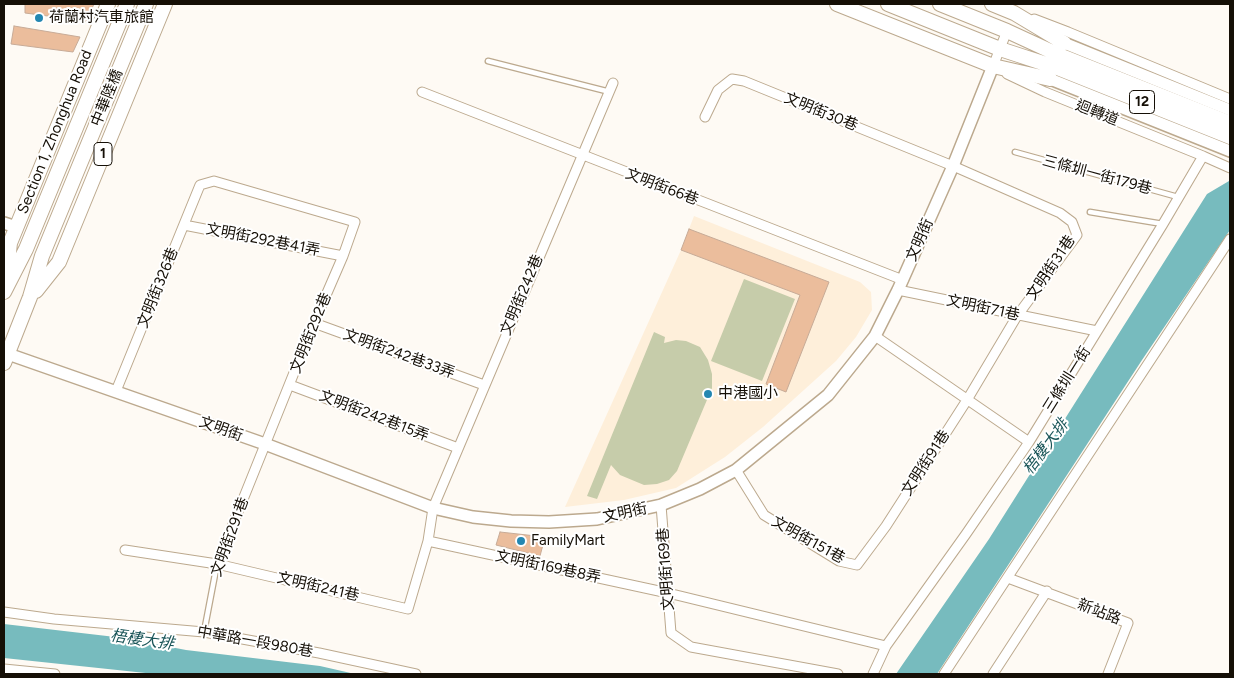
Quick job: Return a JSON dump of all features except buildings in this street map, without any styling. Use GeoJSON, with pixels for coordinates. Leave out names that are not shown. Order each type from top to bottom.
{"type":"FeatureCollection","features":[{"type":"Feature","properties":{"kind":"main road","name":"Section 1, Zhonghua Road"},"geometry":{"type":"LineString","coordinates":[[4,290],[10,225],[108,4]]}},
{"type":"Feature","properties":{"kind":"main road","name":"中華陸橋"},"geometry":{"type":"LineString","coordinates":[[4,290],[26,249],[127,4]]}},
{"type":"Feature","properties":{"kind":"main road","name":"中華陸橋"},"geometry":{"type":"LineString","coordinates":[[30,297],[42,256],[146,4]]}},
{"type":"Feature","properties":{"kind":"main road","name":"1"},"geometry":{"type":"LineString","coordinates":[[6,358],[30,297],[58,262],[165,4]]}},
{"type":"Feature","properties":{"kind":"main road","name":"12"},"geometry":{"type":"LineString","coordinates":[[837,4],[993,66],[1057,61]]}},
{"type":"Feature","properties":{"kind":"main road","name":"12"},"geometry":{"type":"LineString","coordinates":[[888,4],[1000,48],[1057,61],[1230,124]]}},
{"type":"Feature","properties":{"kind":"main road","name":"12"},"geometry":{"type":"LineString","coordinates":[[940,4],[1007,30],[1057,61],[1230,137]]}},
{"type":"Feature","properties":{"kind":"main road","name":"12"},"geometry":{"type":"LineString","coordinates":[[992,4],[1014,13],[1057,61]]}},
{"type":"Feature","properties":{"kind":"street"},"geometry":{"type":"LineString","coordinates":[[1014,13],[1068,32],[1230,100]]}},
{"type":"Feature","properties":{"kind":"street","name":"文明街"},"geometry":{"type":"LineString","coordinates":[[6,358],[116,391],[265,444],[433,508],[512,522],[549,522],[597,519],[661,505],[736,470],[828,395],[875,336],[953,166],[1007,30]]}},
{"type":"Feature","properties":{"kind":"street"},"geometry":{"type":"LineString","coordinates":[[1057,61],[1230,110]]}},
{"type":"Feature","properties":{"kind":"street"},"geometry":{"type":"LineString","coordinates":[[1057,61],[1230,151]]}},
{"type":"Feature","properties":{"kind":"street","name":"迴轉道"},"geometry":{"type":"LineString","coordinates":[[993,66],[1045,92],[1230,168]]}},
{"type":"Feature","properties":{"kind":"street","name":"文明街30巷"},"geometry":{"type":"LineString","coordinates":[[705,117],[718,90],[732,79],[744,81],[953,166]]}},
{"type":"Feature","properties":{"kind":"street","name":"文明街242巷"},"geometry":{"type":"LineString","coordinates":[[433,508],[611,87]]}},
{"type":"Feature","properties":{"kind":"street","name":"文明街66巷"},"geometry":{"type":"LineString","coordinates":[[422,92],[900,285]]}},
{"type":"Feature","properties":{"kind":"street","name":"三條圳一街"},"geometry":{"type":"LineString","coordinates":[[873,674],[886,646],[1029,442],[1203,156]]}},
{"type":"Feature","properties":{"kind":"street","name":"文明街31巷"},"geometry":{"type":"LineString","coordinates":[[953,166],[1060,212],[1072,222],[1077,235],[1017,316],[967,400]]}},
{"type":"Feature","properties":{"kind":"street","name":"文明街326巷"},"geometry":{"type":"LineString","coordinates":[[116,391],[200,185],[214,181],[355,222]]}},
{"type":"Feature","properties":{"kind":"street","name":"文明街292巷"},"geometry":{"type":"LineString","coordinates":[[265,444],[343,256],[355,222]]}},
{"type":"Feature","properties":{"kind":"street","name":"文明街292巷41弄"},"geometry":{"type":"LineString","coordinates":[[184,225],[343,256]]}},
{"type":"Feature","properties":{"kind":"street"},"geometry":{"type":"LineString","coordinates":[[944,674],[1230,239]]}},
{"type":"Feature","properties":{"kind":"street","name":"文明街71巷"},"geometry":{"type":"LineString","coordinates":[[900,285],[1017,316],[1097,331]]}},
{"type":"Feature","properties":{"kind":"street","name":"文明街242巷33弄"},"geometry":{"type":"LineString","coordinates":[[314,324],[484,385]]}},
{"type":"Feature","properties":{"kind":"street"},"geometry":{"type":"LineString","coordinates":[[875,336],[1029,442]]}},
{"type":"Feature","properties":{"kind":"street","name":"文明街242巷15弄"},"geometry":{"type":"LineString","coordinates":[[290,384],[458,448]]}},
{"type":"Feature","properties":{"kind":"street","name":"文明街91巷"},"geometry":{"type":"LineString","coordinates":[[886,526],[967,400]]}},
{"type":"Feature","properties":{"kind":"street","name":"文明街291巷"},"geometry":{"type":"LineString","coordinates":[[217,564],[265,444]]}},
{"type":"Feature","properties":{"kind":"street","name":"文明街151巷"},"geometry":{"type":"LineString","coordinates":[[736,470],[764,515],[839,560],[857,566],[886,526]]}},
{"type":"Feature","properties":{"kind":"street","name":"文明街169巷"},"geometry":{"type":"LineString","coordinates":[[661,505],[671,632],[691,647],[838,674]]}},
{"type":"Feature","properties":{"kind":"street","name":"文明街241巷"},"geometry":{"type":"LineString","coordinates":[[125,550],[217,564],[408,609],[428,541],[433,508]]}},
{"type":"Feature","properties":{"kind":"street","name":"文明街169巷8弄"},"geometry":{"type":"LineString","coordinates":[[428,541],[668,593],[886,646]]}},
{"type":"Feature","properties":{"kind":"street"},"geometry":{"type":"LineString","coordinates":[[993,674],[1047,591],[1008,578]]}},
{"type":"Feature","properties":{"kind":"street","name":"新站路"},"geometry":{"type":"LineString","coordinates":[[1047,591],[1128,623],[1108,674]]}},
{"type":"Feature","properties":{"kind":"street","name":"中華路一段980巷"},"geometry":{"type":"LineString","coordinates":[[4,612],[54,619],[204,632],[319,653],[416,674]]}},
{"type":"Feature","properties":{"kind":"street"},"geometry":{"type":"LineString","coordinates":[[4,669],[56,674]]}},
{"type":"Feature","properties":{"kind":"lane"},"geometry":{"type":"LineString","coordinates":[[1007,30],[1014,13]]}},
{"type":"Feature","properties":{"kind":"lane"},"geometry":{"type":"LineString","coordinates":[[488,61],[611,87]]}},
{"type":"Feature","properties":{"kind":"lane","name":"三條圳一街179巷"},"geometry":{"type":"LineString","coordinates":[[1015,152],[1178,197]]}},
{"type":"Feature","properties":{"kind":"lane"},"geometry":{"type":"LineString","coordinates":[[1090,212],[1163,224]]}},
{"type":"Feature","properties":{"kind":"lane","name":"文明街291巷"},"geometry":{"type":"LineString","coordinates":[[204,632],[217,564]]}},
{"type":"Feature","properties":{"kind":"shaded area","name":"中港國小"},"geometry":{"type":"Polygon","coordinates":[[[694,216],[860,282],[871,292],[872,310],[856,337],[836,361],[763,427],[725,457],[676,488],[624,500],[565,507],[681,250],[694,216]]]}},
{"type":"Feature","properties":{"kind":"green space"},"geometry":{"type":"Polygon","coordinates":[[[744,279],[795,299],[762,381],[711,361],[744,279]]]}},
{"type":"Feature","properties":{"kind":"green space"},"geometry":{"type":"Polygon","coordinates":[[[654,332],[665,337],[664,343],[676,340],[686,341],[700,347],[708,360],[712,374],[712,388],[677,471],[669,480],[657,484],[644,485],[620,475],[611,465],[597,499],[587,496],[654,332]]]}},
{"type":"Feature","properties":{"kind":"water"},"geometry":{"type":"Polygon","coordinates":[[[1229,181],[1230,230],[1142,360],[937,674],[896,674],[989,539],[1207,194],[1229,181]]]}},
{"type":"Feature","properties":{"kind":"water"},"geometry":{"type":"Polygon","coordinates":[[[4,624],[124,638],[186,650],[320,666],[355,674],[155,674],[4,658],[4,624]]]}},
{"type":"Feature","properties":{"kind":"place","name":"荷蘭村汽車旅館"},"geometry":{"type":"Point","coordinates":[39,18]}},
{"type":"Feature","properties":{"kind":"place","name":"中港國小"},"geometry":{"type":"Point","coordinates":[708,394]}},
{"type":"Feature","properties":{"kind":"place","name":"FamilyMart"},"geometry":{"type":"Point","coordinates":[521,541]}},
{"type":"Feature","properties":{"kind":"water label","name":"梧棲大排"},"geometry":{"type":"Point","coordinates":[1046,447]}},
{"type":"Feature","properties":{"kind":"water label","name":"梧棲大排"},"geometry":{"type":"Point","coordinates":[142,640]}}]}
